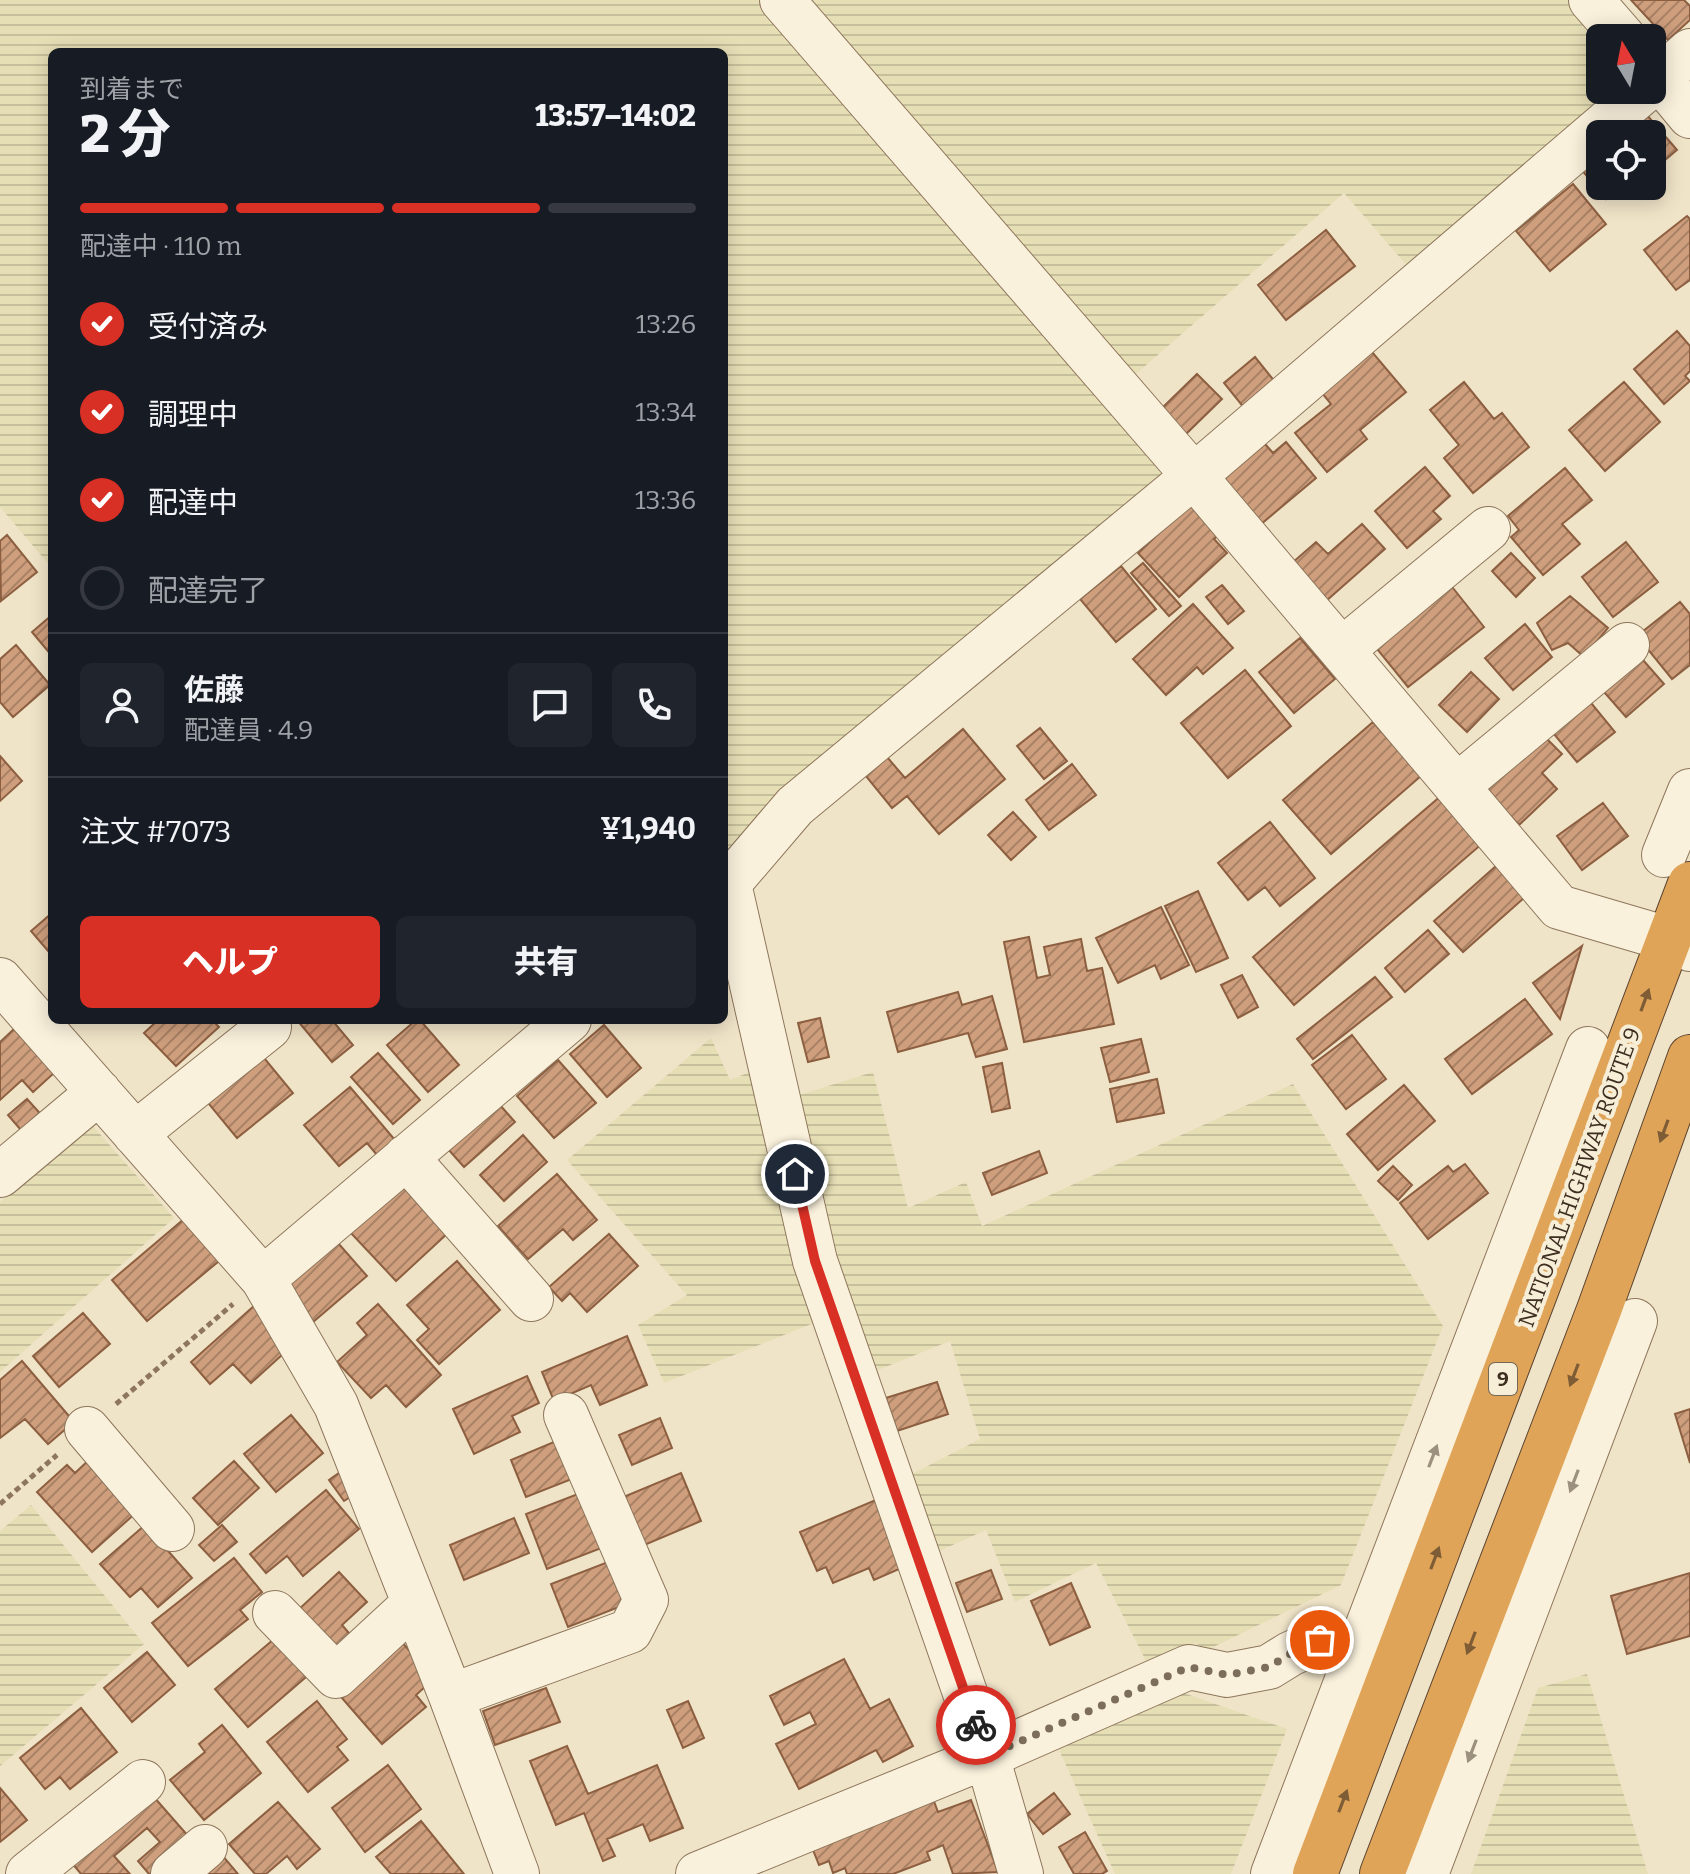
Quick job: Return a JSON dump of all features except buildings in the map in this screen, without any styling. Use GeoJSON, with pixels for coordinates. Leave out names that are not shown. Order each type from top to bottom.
{"type":"FeatureCollection","features":[{"type":"Feature","properties":{"kind":"highway","name":"NATIONAL HIGHWAY ROUTE 9"},"geometry":{"type":"LineString","coordinates":[[1285,1873],[1506,1372],[1679,944],[1677,870]]}},
{"type":"Feature","properties":{"kind":"highway"},"geometry":{"type":"LineString","coordinates":[[1382,1874],[1617,1315],[1690,1057]]}},
{"type":"Feature","properties":{"kind":"street"},"geometry":{"type":"LineString","coordinates":[[782,0],[1194,476],[1559,907],[1679,944]]}},
{"type":"Feature","properties":{"kind":"street"},"geometry":{"type":"LineString","coordinates":[[1591,0],[1612,24]]}},
{"type":"Feature","properties":{"kind":"street"},"geometry":{"type":"LineString","coordinates":[[1666,84],[1690,116]]}},
{"type":"Feature","properties":{"kind":"street"},"geometry":{"type":"LineString","coordinates":[[728,884],[795,806],[1194,476],[1625,104]]}},
{"type":"Feature","properties":{"kind":"street"},"geometry":{"type":"LineString","coordinates":[[1342,650],[1488,529]]}},
{"type":"Feature","properties":{"kind":"street"},"geometry":{"type":"LineString","coordinates":[[1457,786],[1627,645]]}},
{"type":"Feature","properties":{"kind":"street"},"geometry":{"type":"LineString","coordinates":[[1677,870],[1690,791]]}},
{"type":"Feature","properties":{"kind":"street"},"geometry":{"type":"LineString","coordinates":[[728,894],[815,1261],[987,1756],[1021,1874]]}},
{"type":"Feature","properties":{"kind":"street"},"geometry":{"type":"LineString","coordinates":[[0,980],[263,1279],[336,1405],[451,1696],[517,1874]]}},
{"type":"Feature","properties":{"kind":"street"},"geometry":{"type":"LineString","coordinates":[[263,1279],[564,1024]]}},
{"type":"Feature","properties":{"kind":"street"},"geometry":{"type":"LineString","coordinates":[[135,1134],[269,1027]]}},
{"type":"Feature","properties":{"kind":"street"},"geometry":{"type":"LineString","coordinates":[[1285,1873],[1357,1656],[1588,1049]]}},
{"type":"Feature","properties":{"kind":"street"},"geometry":{"type":"LineString","coordinates":[[0,1175],[99,1092]]}},
{"type":"Feature","properties":{"kind":"street"},"geometry":{"type":"LineString","coordinates":[[406,1157],[531,1299]]}},
{"type":"Feature","properties":{"kind":"street"},"geometry":{"type":"LineString","coordinates":[[1426,1874],[1612,1382],[1617,1315]]}},
{"type":"Feature","properties":{"kind":"street"},"geometry":{"type":"LineString","coordinates":[[1450,1411],[1506,1372]]}},
{"type":"Feature","properties":{"kind":"street"},"geometry":{"type":"LineString","coordinates":[[451,1696],[630,1631],[646,1600],[566,1415]]}},
{"type":"Feature","properties":{"kind":"street"},"geometry":{"type":"LineString","coordinates":[[87,1429],[172,1529]]}},
{"type":"Feature","properties":{"kind":"street"},"geometry":{"type":"LineString","coordinates":[[275,1613],[336,1676],[414,1604]]}},
{"type":"Feature","properties":{"kind":"street"},"geometry":{"type":"LineString","coordinates":[[698,1874],[987,1756],[1189,1667],[1227,1675],[1269,1667],[1320,1640],[1357,1656]]}},
{"type":"Feature","properties":{"kind":"street"},"geometry":{"type":"LineString","coordinates":[[28,1874],[143,1782]]}},
{"type":"Feature","properties":{"kind":"path"},"geometry":{"type":"LineString","coordinates":[[0,1504],[263,1279]]}},
{"type":"Feature","properties":{"kind":"shaded area"},"geometry":{"type":"Polygon","coordinates":[[[0,0],[758,0],[1170,482],[728,855],[728,48],[48,48],[48,563],[0,507],[0,0]]]}},
{"type":"Feature","properties":{"kind":"shaded area"},"geometry":{"type":"Polygon","coordinates":[[[801,0],[1569,0],[1590,24],[1586,24],[1586,104],[1613,104],[1594,120],[1586,120],[1586,127],[1415,275],[1344,193],[1129,380],[801,0]]]}},
{"type":"Feature","properties":{"kind":"shaded area"},"geometry":{"type":"Polygon","coordinates":[[[711,1038],[730,1080],[757,1069],[824,1319],[664,1383],[638,1325],[687,1295],[567,1160],[711,1038]]]}},
{"type":"Feature","properties":{"kind":"shaded area"},"geometry":{"type":"Polygon","coordinates":[[[873,1072],[908,1208],[966,1182],[982,1226],[1293,1084],[1443,1326],[1341,1585],[1207,1650],[1195,1643],[1146,1661],[1096,1563],[1015,1602],[986,1530],[937,1552],[910,1475],[980,1439],[950,1341],[873,1372],[831,1258],[796,1096],[873,1072]]]}},
{"type":"Feature","properties":{"kind":"shaded area"},"geometry":{"type":"Polygon","coordinates":[[[92,1125],[174,1218],[0,1372],[0,1202],[92,1125]]]}},
{"type":"Feature","properties":{"kind":"shaded area"},"geometry":{"type":"Polygon","coordinates":[[[31,1505],[144,1644],[0,1766],[0,1531],[31,1505]]]}},
{"type":"Feature","properties":{"kind":"shaded area"},"geometry":{"type":"Polygon","coordinates":[[[1587,1674],[1648,1874],[1471,1874],[1538,1688],[1587,1674]]]}},
{"type":"Feature","properties":{"kind":"shaded area"},"geometry":{"type":"Polygon","coordinates":[[[1178,1691],[1287,1729],[1231,1874],[1115,1874],[1056,1743],[1178,1691]]]}},
{"type":"Feature","properties":{"kind":"way so far"},"geometry":{"type":"LineString","coordinates":[[976,1725],[987,1756],[1189,1667],[1227,1675],[1269,1667],[1320,1640]]}},
{"type":"Feature","properties":{"kind":"route"},"geometry":{"type":"LineString","coordinates":[[795,1174],[815,1261],[976,1725]]}}]}
